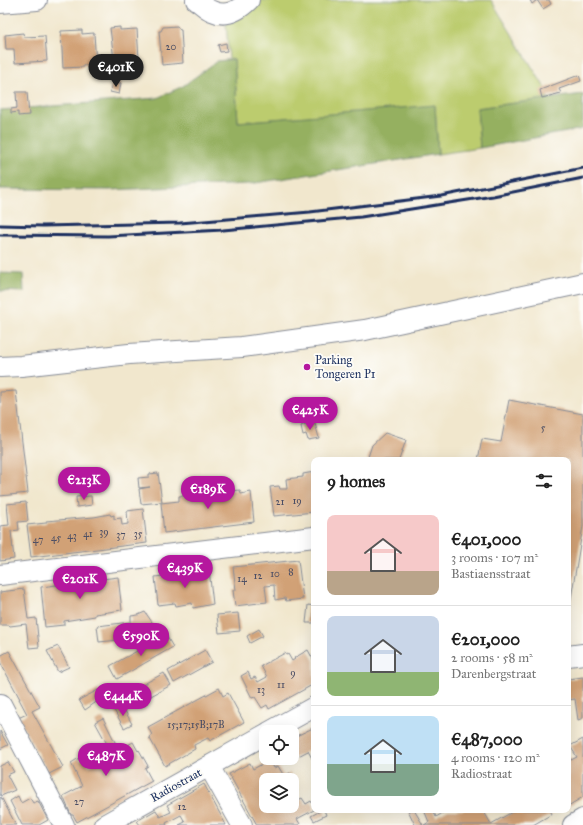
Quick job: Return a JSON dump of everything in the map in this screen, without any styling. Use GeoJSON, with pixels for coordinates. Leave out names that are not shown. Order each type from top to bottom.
{"type":"FeatureCollection","features":[{"type":"Feature","properties":{"kind":"street"},"geometry":{"type":"LineString","coordinates":[[0,3],[37,0]]}},
{"type":"Feature","properties":{"kind":"street"},"geometry":{"type":"LineString","coordinates":[[196,0],[211,11],[220,14],[240,10],[249,0]]}},
{"type":"Feature","properties":{"kind":"street"},"geometry":{"type":"LineString","coordinates":[[0,367],[129,354],[242,347],[357,331],[509,300],[583,283]]}},
{"type":"Feature","properties":{"kind":"street"},"geometry":{"type":"LineString","coordinates":[[0,575],[311,537]]}},
{"type":"Feature","properties":{"kind":"street"},"geometry":{"type":"LineString","coordinates":[[571,656],[583,654]]}},
{"type":"Feature","properties":{"kind":"street"},"geometry":{"type":"LineString","coordinates":[[1,704],[64,825]]}},
{"type":"Feature","properties":{"kind":"street"},"geometry":{"type":"LineString","coordinates":[[281,725],[311,708]]}},
{"type":"Feature","properties":{"kind":"street"},"geometry":{"type":"LineString","coordinates":[[209,766],[259,738]]}},
{"type":"Feature","properties":{"kind":"street","name":"Radiostraat"},"geometry":{"type":"LineString","coordinates":[[104,825],[209,766],[242,825]]}},
{"type":"Feature","properties":{"kind":"street"},"geometry":{"type":"LineString","coordinates":[[573,825],[583,819]]}},
{"type":"Feature","properties":{"kind":"green space"},"geometry":{"type":"Polygon","coordinates":[[[255,0],[491,0],[545,88],[548,99],[477,108],[480,148],[438,154],[435,106],[238,122],[234,59],[229,59],[226,24],[243,17],[255,0]]]}},
{"type":"Feature","properties":{"kind":"green space"},"geometry":{"type":"Polygon","coordinates":[[[234,59],[238,122],[435,105],[438,154],[249,184],[109,190],[0,189],[0,110],[157,98],[183,86],[217,61],[234,59]]]}},
{"type":"Feature","properties":{"kind":"green space"},"geometry":{"type":"Polygon","coordinates":[[[583,94],[583,129],[480,148],[477,108],[583,94]]]}},
{"type":"Feature","properties":{"kind":"green space"},"geometry":{"type":"Polygon","coordinates":[[[0,273],[23,274],[24,292],[0,291],[0,273]]]}},
{"type":"Feature","properties":{"kind":"building"},"geometry":{"type":"Polygon","coordinates":[[[530,0],[537,0],[532,4],[530,0]]]}},
{"type":"Feature","properties":{"kind":"building"},"geometry":{"type":"Polygon","coordinates":[[[537,0],[549,0],[551,4],[543,9],[537,0]]]}},
{"type":"Feature","properties":{"kind":"building"},"geometry":{"type":"Polygon","coordinates":[[[177,26],[181,30],[183,63],[162,65],[159,31],[161,31],[163,27],[177,26]]]}},
{"type":"Feature","properties":{"kind":"building"},"geometry":{"type":"Polygon","coordinates":[[[120,27],[120,30],[137,29],[139,58],[114,60],[110,28],[120,27]]]}},
{"type":"Feature","properties":{"kind":"building"},"geometry":{"type":"Polygon","coordinates":[[[82,30],[82,34],[94,33],[96,65],[63,68],[61,31],[82,30]]]}},
{"type":"Feature","properties":{"kind":"building"},"geometry":{"type":"Polygon","coordinates":[[[23,33],[24,37],[45,36],[47,61],[15,63],[14,49],[6,49],[5,35],[23,33]]]}},
{"type":"Feature","properties":{"kind":"building"},"geometry":{"type":"Polygon","coordinates":[[[226,43],[227,51],[220,52],[218,45],[226,43]]]}},
{"type":"Feature","properties":{"kind":"building"},"geometry":{"type":"Polygon","coordinates":[[[579,75],[581,81],[559,89],[561,93],[542,98],[540,90],[579,75]]]}},
{"type":"Feature","properties":{"kind":"building"},"geometry":{"type":"Polygon","coordinates":[[[112,82],[121,83],[119,94],[110,92],[112,82]]]}},
{"type":"Feature","properties":{"kind":"building"},"geometry":{"type":"Polygon","coordinates":[[[16,92],[27,92],[29,115],[18,116],[18,112],[11,113],[11,109],[17,108],[16,92]]]}},
{"type":"Feature","properties":{"kind":"building"},"geometry":{"type":"Polygon","coordinates":[[[16,391],[28,493],[0,496],[0,392],[16,391]]]}},
{"type":"Feature","properties":{"kind":"building"},"geometry":{"type":"Polygon","coordinates":[[[509,400],[583,414],[583,526],[571,599],[571,457],[479,457],[482,439],[501,442],[509,400]]]}},
{"type":"Feature","properties":{"kind":"building"},"geometry":{"type":"Polygon","coordinates":[[[314,420],[319,438],[308,440],[306,434],[303,435],[301,426],[314,420]]]}},
{"type":"Feature","properties":{"kind":"building"},"geometry":{"type":"Polygon","coordinates":[[[385,433],[406,440],[400,457],[368,457],[372,445],[385,433]]]}},
{"type":"Feature","properties":{"kind":"building"},"geometry":{"type":"Polygon","coordinates":[[[158,473],[162,502],[141,504],[139,489],[150,487],[139,488],[138,478],[149,477],[149,474],[158,473]]]}},
{"type":"Feature","properties":{"kind":"building"},"geometry":{"type":"Polygon","coordinates":[[[311,473],[311,512],[274,516],[270,487],[279,486],[280,489],[287,489],[286,479],[303,477],[303,474],[311,473]]]}},
{"type":"Feature","properties":{"kind":"building"},"geometry":{"type":"Polygon","coordinates":[[[229,484],[230,491],[240,490],[241,494],[251,492],[254,522],[164,533],[161,503],[179,501],[179,496],[204,495],[203,493],[214,492],[213,488],[219,488],[219,485],[229,484]]]}},
{"type":"Feature","properties":{"kind":"building"},"geometry":{"type":"Polygon","coordinates":[[[91,496],[92,505],[77,507],[76,497],[91,496]]]}},
{"type":"Feature","properties":{"kind":"building"},"geometry":{"type":"Polygon","coordinates":[[[26,502],[28,521],[18,522],[19,530],[11,531],[14,559],[0,561],[0,526],[9,525],[7,504],[26,502]]]}},
{"type":"Feature","properties":{"kind":"building"},"geometry":{"type":"Polygon","coordinates":[[[143,509],[147,543],[31,557],[27,525],[46,523],[46,521],[94,517],[110,514],[111,516],[114,515],[114,519],[121,518],[122,525],[128,524],[127,511],[143,509]]]}},
{"type":"Feature","properties":{"kind":"building"},"geometry":{"type":"Polygon","coordinates":[[[298,560],[303,599],[286,601],[285,598],[275,600],[274,585],[265,586],[267,602],[235,606],[233,590],[236,590],[233,567],[298,560]]]}},
{"type":"Feature","properties":{"kind":"building"},"geometry":{"type":"Polygon","coordinates":[[[209,570],[213,604],[193,608],[192,603],[176,606],[175,603],[158,605],[155,577],[209,570]]]}},
{"type":"Feature","properties":{"kind":"building"},"geometry":{"type":"Polygon","coordinates":[[[118,577],[122,610],[64,621],[64,625],[45,627],[41,587],[118,577]]]}},
{"type":"Feature","properties":{"kind":"building"},"geometry":{"type":"Polygon","coordinates":[[[24,589],[28,619],[36,618],[39,647],[29,648],[26,624],[10,626],[0,625],[0,592],[24,589]]]}},
{"type":"Feature","properties":{"kind":"building"},"geometry":{"type":"Polygon","coordinates":[[[308,605],[311,606],[311,623],[306,623],[308,605]]]}},
{"type":"Feature","properties":{"kind":"building"},"geometry":{"type":"Polygon","coordinates":[[[145,612],[154,625],[129,639],[99,642],[97,626],[131,622],[131,616],[145,612]]]}},
{"type":"Feature","properties":{"kind":"building"},"geometry":{"type":"Polygon","coordinates":[[[238,613],[240,631],[219,633],[217,615],[238,613]]]}},
{"type":"Feature","properties":{"kind":"building"},"geometry":{"type":"Polygon","coordinates":[[[259,629],[263,636],[250,643],[247,636],[259,629]]]}},
{"type":"Feature","properties":{"kind":"building"},"geometry":{"type":"Polygon","coordinates":[[[166,635],[173,647],[117,679],[110,666],[166,635]]]}},
{"type":"Feature","properties":{"kind":"building"},"geometry":{"type":"Polygon","coordinates":[[[58,646],[69,667],[58,672],[47,651],[58,646]]]}},
{"type":"Feature","properties":{"kind":"building"},"geometry":{"type":"Polygon","coordinates":[[[205,650],[212,662],[174,683],[168,671],[205,650]]]}},
{"type":"Feature","properties":{"kind":"building"},"geometry":{"type":"Polygon","coordinates":[[[308,650],[311,656],[311,686],[269,709],[267,705],[262,708],[255,697],[252,698],[241,676],[248,672],[251,679],[255,677],[258,682],[267,677],[261,666],[285,653],[286,655],[288,654],[292,661],[295,659],[294,658],[308,650]]]}},
{"type":"Feature","properties":{"kind":"building"},"geometry":{"type":"Polygon","coordinates":[[[9,651],[40,707],[32,711],[63,767],[49,774],[18,718],[27,714],[0,662],[0,656],[9,651]]]}},
{"type":"Feature","properties":{"kind":"building"},"geometry":{"type":"Polygon","coordinates":[[[164,673],[171,685],[140,702],[133,690],[164,673]]]}},
{"type":"Feature","properties":{"kind":"building"},"geometry":{"type":"Polygon","coordinates":[[[583,677],[583,718],[578,720],[575,699],[571,700],[571,679],[583,677]]]}},
{"type":"Feature","properties":{"kind":"building"},"geometry":{"type":"Polygon","coordinates":[[[219,688],[223,696],[228,693],[244,722],[210,741],[208,738],[194,745],[195,749],[165,766],[149,737],[152,735],[148,727],[219,688]]]}},
{"type":"Feature","properties":{"kind":"building"},"geometry":{"type":"Polygon","coordinates":[[[98,690],[102,698],[85,710],[79,700],[98,690]]]}},
{"type":"Feature","properties":{"kind":"building"},"geometry":{"type":"Polygon","coordinates":[[[121,707],[123,710],[124,709],[132,724],[124,728],[114,710],[121,707]]]}},
{"type":"Feature","properties":{"kind":"building"},"geometry":{"type":"Polygon","coordinates":[[[103,718],[119,750],[133,742],[148,766],[145,768],[152,781],[77,822],[73,815],[71,815],[63,796],[82,786],[71,763],[79,758],[80,761],[85,758],[89,766],[94,763],[90,754],[97,750],[102,759],[112,753],[95,722],[103,718]]]}},
{"type":"Feature","properties":{"kind":"building"},"geometry":{"type":"Polygon","coordinates":[[[311,729],[311,756],[308,751],[299,756],[299,735],[311,729]]]}},
{"type":"Feature","properties":{"kind":"building"},"geometry":{"type":"Polygon","coordinates":[[[0,731],[8,745],[0,749],[0,731]]]}},
{"type":"Feature","properties":{"kind":"building"},"geometry":{"type":"Polygon","coordinates":[[[583,739],[583,797],[571,804],[571,760],[577,757],[571,745],[583,739]]]}},
{"type":"Feature","properties":{"kind":"building"},"geometry":{"type":"Polygon","coordinates":[[[8,762],[14,772],[7,775],[15,790],[1,796],[0,766],[8,762]]]}},
{"type":"Feature","properties":{"kind":"building"},"geometry":{"type":"Polygon","coordinates":[[[250,763],[253,769],[261,765],[272,765],[274,768],[278,766],[282,773],[259,773],[259,813],[299,813],[299,800],[302,798],[306,804],[311,801],[311,812],[297,819],[300,824],[257,825],[229,774],[250,763]]]}},
{"type":"Feature","properties":{"kind":"building"},"geometry":{"type":"Polygon","coordinates":[[[204,784],[226,825],[179,825],[185,822],[181,815],[166,823],[167,825],[140,825],[137,821],[156,810],[160,817],[171,812],[167,805],[204,784]]]}},
{"type":"Feature","properties":{"kind":"building"},"geometry":{"type":"Polygon","coordinates":[[[18,796],[21,803],[30,798],[33,803],[38,801],[48,820],[39,825],[22,825],[10,801],[18,796]]]}},
{"type":"Feature","properties":{"kind":"building"},"geometry":{"type":"Polygon","coordinates":[[[1,797],[16,825],[0,825],[1,797]]]}},
{"type":"Feature","properties":{"kind":"building"},"geometry":{"type":"Polygon","coordinates":[[[316,813],[325,813],[326,815],[314,821],[311,816],[316,813]]]}},
{"type":"Feature","properties":{"kind":"building"},"geometry":{"type":"Polygon","coordinates":[[[409,813],[416,813],[423,825],[415,825],[409,813]]]}},
{"type":"Feature","properties":{"kind":"building"},"geometry":{"type":"Polygon","coordinates":[[[425,813],[434,813],[436,817],[443,813],[485,813],[491,824],[510,813],[552,814],[533,825],[424,825],[429,822],[425,813]]]}},
{"type":"Feature","properties":{"kind":"railway"},"geometry":{"type":"LineString","coordinates":[[0,225],[43,226],[180,223],[310,212],[441,196],[583,168]]}},
{"type":"Feature","properties":{"kind":"railway"},"geometry":{"type":"LineString","coordinates":[[0,235],[108,236],[223,230],[361,217],[493,196],[583,178]]}},
{"type":"Feature","properties":{"kind":"place","name":"Parking Tongeren P1"},"geometry":{"type":"Point","coordinates":[307,367]}}]}
